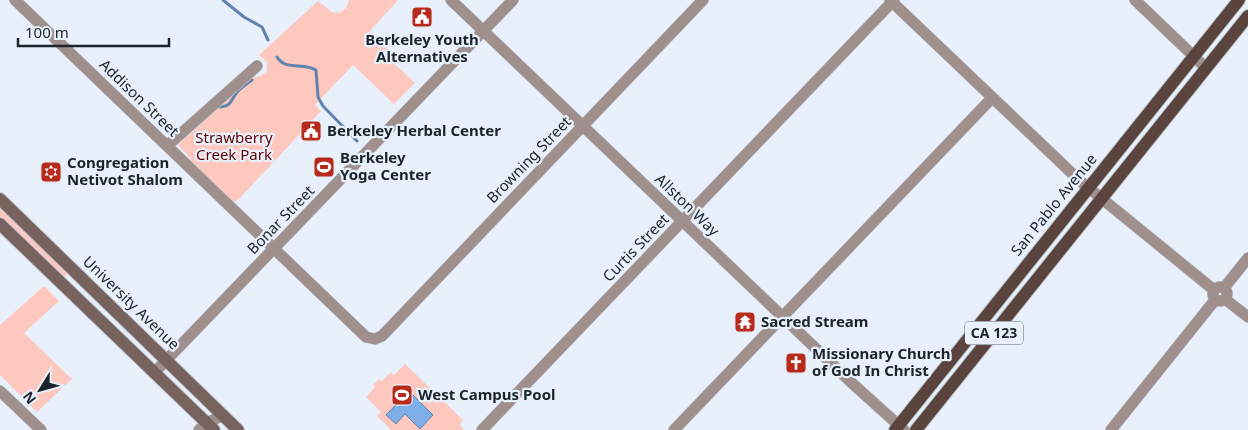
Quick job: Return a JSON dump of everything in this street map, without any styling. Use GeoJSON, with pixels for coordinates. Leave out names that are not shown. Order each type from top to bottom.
{"type":"FeatureCollection","features":[{"type":"Feature","properties":{"kind":"main road","name":"San Pablo Avenue"},"geometry":{"type":"LineString","coordinates":[[899,428],[1239,0]]}},
{"type":"Feature","properties":{"kind":"main road","name":"CA 123"},"geometry":{"type":"LineString","coordinates":[[916,430],[1248,16]]}},
{"type":"Feature","properties":{"kind":"main road","name":"University Avenue"},"geometry":{"type":"LineString","coordinates":[[0,199],[238,430]]}},
{"type":"Feature","properties":{"kind":"main road"},"geometry":{"type":"LineString","coordinates":[[0,224],[154,372],[207,428]]}},
{"type":"Feature","properties":{"kind":"street","name":"Addison Street"},"geometry":{"type":"LineString","coordinates":[[15,0],[366,336],[375,339]]}},
{"type":"Feature","properties":{"kind":"street","name":"Allston Way"},"geometry":{"type":"LineString","coordinates":[[451,0],[899,428]]}},
{"type":"Feature","properties":{"kind":"street","name":"Bonar Street"},"geometry":{"type":"LineString","coordinates":[[154,372],[513,0]]}},
{"type":"Feature","properties":{"kind":"street","name":"Browning Street"},"geometry":{"type":"LineString","coordinates":[[375,339],[382,336],[703,0]]}},
{"type":"Feature","properties":{"kind":"street"},"geometry":{"type":"LineString","coordinates":[[1135,0],[1206,68]]}},
{"type":"Feature","properties":{"kind":"street"},"geometry":{"type":"LineString","coordinates":[[892,1],[1088,188],[1248,317]]}},
{"type":"Feature","properties":{"kind":"street","name":"Curtis Street"},"geometry":{"type":"LineString","coordinates":[[482,430],[892,1]]}},
{"type":"Feature","properties":{"kind":"street"},"geometry":{"type":"LineString","coordinates":[[167,146],[257,66]]}},
{"type":"Feature","properties":{"kind":"street"},"geometry":{"type":"LineString","coordinates":[[679,428],[782,317],[992,98]]}},
{"type":"Feature","properties":{"kind":"street"},"geometry":{"type":"LineString","coordinates":[[1110,430],[1248,258]]}},
{"type":"Feature","properties":{"kind":"street"},"geometry":{"type":"LineString","coordinates":[[0,391],[40,430]]}},
{"type":"Feature","properties":{"kind":"street"},"geometry":{"type":"LineString","coordinates":[[207,428],[223,415]]}},
{"type":"Feature","properties":{"kind":"green space","name":"Strawberry Creek Park"},"geometry":{"type":"Polygon","coordinates":[[[349,0],[398,0],[370,31],[387,48],[383,53],[415,83],[394,104],[353,65],[315,105],[321,111],[239,199],[233,202],[189,161],[191,159],[178,145],[251,78],[261,76],[267,71],[267,62],[259,55],[318,1],[332,12],[340,13],[346,8],[349,0]]]}},
{"type":"Feature","properties":{"kind":"green space"},"geometry":{"type":"Polygon","coordinates":[[[0,208],[68,274],[63,278],[0,218],[0,208]]]}},
{"type":"Feature","properties":{"kind":"green space"},"geometry":{"type":"Polygon","coordinates":[[[44,286],[59,301],[24,333],[72,379],[37,412],[0,375],[0,325],[44,286]]]}},
{"type":"Feature","properties":{"kind":"green space","name":"West Campus Pool"},"geometry":{"type":"Polygon","coordinates":[[[405,364],[463,420],[460,424],[464,430],[391,430],[377,416],[381,412],[366,397],[379,379],[382,381],[391,372],[394,375],[405,364]]]}},
{"type":"Feature","properties":{"kind":"water"},"geometry":{"type":"Polygon","coordinates":[[[409,391],[433,415],[420,429],[405,414],[396,424],[386,415],[409,391]]]}},
{"type":"Feature","properties":{"kind":"waterway"},"geometry":{"type":"LineString","coordinates":[[223,0],[244,17],[262,27],[268,40]]}},
{"type":"Feature","properties":{"kind":"waterway"},"geometry":{"type":"LineString","coordinates":[[277,57],[285,64],[316,70],[318,97],[323,106],[357,141]]}},
{"type":"Feature","properties":{"kind":"waterway"},"geometry":{"type":"LineString","coordinates":[[220,107],[228,105],[238,91],[252,80]]}},
{"type":"Feature","properties":{"kind":"place","name":"Berkeley Youth Alternatives"},"geometry":{"type":"Point","coordinates":[422,17]}},
{"type":"Feature","properties":{"kind":"place","name":"Berkeley Herbal Center"},"geometry":{"type":"Point","coordinates":[311,131]}},
{"type":"Feature","properties":{"kind":"place","name":"Berkeley Yoga Center"},"geometry":{"type":"Point","coordinates":[324,167]}},
{"type":"Feature","properties":{"kind":"place","name":"Congregation Netivot Shalom"},"geometry":{"type":"Point","coordinates":[51,172]}},
{"type":"Feature","properties":{"kind":"place","name":"Sacred Stream"},"geometry":{"type":"Point","coordinates":[745,322]}},
{"type":"Feature","properties":{"kind":"place","name":"Missionary Church of God In Christ"},"geometry":{"type":"Point","coordinates":[796,363]}},
{"type":"Feature","properties":{"kind":"place","name":"West Campus Pool"},"geometry":{"type":"Point","coordinates":[402,395]}}]}
